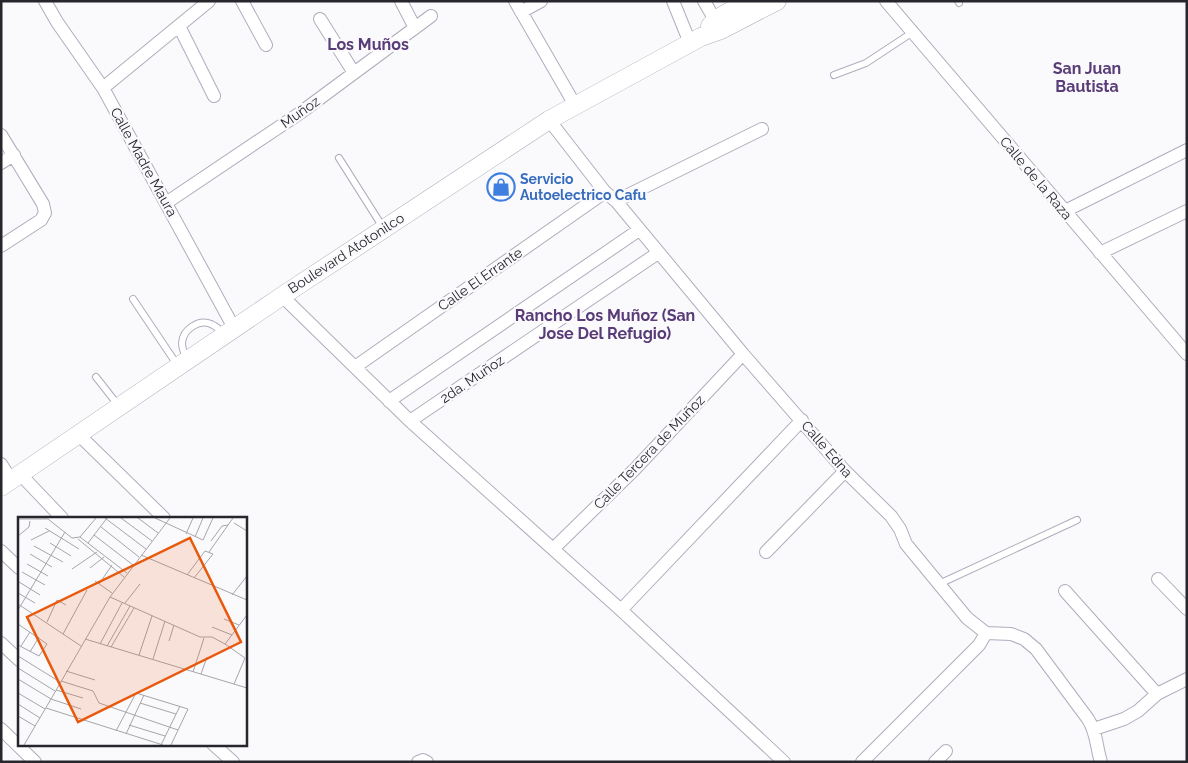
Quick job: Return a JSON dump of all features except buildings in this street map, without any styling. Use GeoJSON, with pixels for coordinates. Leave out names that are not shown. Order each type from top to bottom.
{"type":"FeatureCollection","features":[{"type":"Feature","properties":{"kind":"street","name":"Calle Madre Maura"},"geometry":{"type":"LineString","coordinates":[[45,1],[102,88],[166,204],[230,331]]}},
{"type":"Feature","properties":{"kind":"street"},"geometry":{"type":"LineString","coordinates":[[102,88],[209,1]]}},
{"type":"Feature","properties":{"kind":"street"},"geometry":{"type":"LineString","coordinates":[[242,1],[266,45]]}},
{"type":"Feature","properties":{"kind":"street"},"geometry":{"type":"LineString","coordinates":[[400,1],[416,28]]}},
{"type":"Feature","properties":{"kind":"street"},"geometry":{"type":"LineString","coordinates":[[541,1],[518,7],[575,105]]}},
{"type":"Feature","properties":{"kind":"street"},"geometry":{"type":"LineString","coordinates":[[673,1],[695,40]]}},
{"type":"Feature","properties":{"kind":"street"},"geometry":{"type":"LineString","coordinates":[[704,1],[718,25]]}},
{"type":"Feature","properties":{"kind":"street","name":"Boulevard Atotonilco"},"geometry":{"type":"LineString","coordinates":[[11,480],[282,296],[548,120],[695,40],[718,25],[747,1]]}},
{"type":"Feature","properties":{"kind":"street","name":"Boulevard Atotonilco"},"geometry":{"type":"LineString","coordinates":[[718,25],[777,1]]}},
{"type":"Feature","properties":{"kind":"street","name":"Calle de la Raza"},"geometry":{"type":"LineString","coordinates":[[886,1],[1187,354]]}},
{"type":"Feature","properties":{"kind":"street","name":"Muñoz"},"geometry":{"type":"LineString","coordinates":[[166,204],[300,113],[431,16]]}},
{"type":"Feature","properties":{"kind":"street"},"geometry":{"type":"LineString","coordinates":[[320,19],[354,73]]}},
{"type":"Feature","properties":{"kind":"street"},"geometry":{"type":"LineString","coordinates":[[179,26],[214,96]]}},
{"type":"Feature","properties":{"kind":"street","name":"Calle Edna"},"geometry":{"type":"LineString","coordinates":[[548,120],[605,192],[616,201],[743,354],[845,471],[891,516],[900,529],[906,544],[967,618],[986,633]]}},
{"type":"Feature","properties":{"kind":"street"},"geometry":{"type":"LineString","coordinates":[[616,201],[762,129]]}},
{"type":"Feature","properties":{"kind":"street"},"geometry":{"type":"LineString","coordinates":[[1,134],[43,204],[46,213],[42,220],[1,246]]}},
{"type":"Feature","properties":{"kind":"street"},"geometry":{"type":"LineString","coordinates":[[1065,211],[1187,150]]}},
{"type":"Feature","properties":{"kind":"street"},"geometry":{"type":"LineString","coordinates":[[1,163],[14,155]]}},
{"type":"Feature","properties":{"kind":"street","name":"Calle El Errante"},"geometry":{"type":"LineString","coordinates":[[355,367],[605,192]]}},
{"type":"Feature","properties":{"kind":"street"},"geometry":{"type":"LineString","coordinates":[[1100,253],[1187,211]]}},
{"type":"Feature","properties":{"kind":"street"},"geometry":{"type":"LineString","coordinates":[[389,401],[640,230]]}},
{"type":"Feature","properties":{"kind":"street","name":"2da. Muñoz"},"geometry":{"type":"LineString","coordinates":[[410,421],[658,253]]}},
{"type":"Feature","properties":{"kind":"street"},"geometry":{"type":"LineString","coordinates":[[282,296],[410,421],[621,610],[784,762]]}},
{"type":"Feature","properties":{"kind":"street","name":"Calle Tercera de Muñoz"},"geometry":{"type":"LineString","coordinates":[[553,549],[635,469],[743,354]]}},
{"type":"Feature","properties":{"kind":"street"},"geometry":{"type":"LineString","coordinates":[[621,610],[802,420]]}},
{"type":"Feature","properties":{"kind":"street"},"geometry":{"type":"LineString","coordinates":[[78,434],[163,517]]}},
{"type":"Feature","properties":{"kind":"street"},"geometry":{"type":"LineString","coordinates":[[1,464],[11,480],[61,517]]}},
{"type":"Feature","properties":{"kind":"street"},"geometry":{"type":"LineString","coordinates":[[766,552],[845,471]]}},
{"type":"Feature","properties":{"kind":"street"},"geometry":{"type":"LineString","coordinates":[[1,551],[18,567]]}},
{"type":"Feature","properties":{"kind":"street"},"geometry":{"type":"LineString","coordinates":[[1158,579],[1187,609]]}},
{"type":"Feature","properties":{"kind":"street"},"geometry":{"type":"LineString","coordinates":[[1065,592],[1157,694]]}},
{"type":"Feature","properties":{"kind":"street"},"geometry":{"type":"LineString","coordinates":[[862,762],[978,645],[986,633],[1011,634],[1024,640],[1036,649],[1094,729],[1097,748],[1102,762]]}},
{"type":"Feature","properties":{"kind":"street"},"geometry":{"type":"LineString","coordinates":[[1,643],[18,659]]}},
{"type":"Feature","properties":{"kind":"street"},"geometry":{"type":"LineString","coordinates":[[1094,729],[1124,719],[1138,711],[1157,694],[1187,679]]}},
{"type":"Feature","properties":{"kind":"street"},"geometry":{"type":"LineString","coordinates":[[3,731],[18,746]]}},
{"type":"Feature","properties":{"kind":"street"},"geometry":{"type":"LineString","coordinates":[[18,746],[35,762]]}},
{"type":"Feature","properties":{"kind":"street"},"geometry":{"type":"LineString","coordinates":[[215,746],[233,762]]}},
{"type":"Feature","properties":{"kind":"street"},"geometry":{"type":"LineString","coordinates":[[935,762],[946,751]]}},
{"type":"Feature","properties":{"kind":"street"},"geometry":{"type":"LineString","coordinates":[[418,762],[423,760],[427,762]]}},
{"type":"Feature","properties":{"kind":"lane"},"geometry":{"type":"LineString","coordinates":[[834,75],[866,62],[913,32]]}},
{"type":"Feature","properties":{"kind":"lane"},"geometry":{"type":"LineString","coordinates":[[339,158],[384,229]]}},
{"type":"Feature","properties":{"kind":"lane"},"geometry":{"type":"LineString","coordinates":[[133,298],[183,364]]}},
{"type":"Feature","properties":{"kind":"lane"},"geometry":{"type":"LineString","coordinates":[[183,364],[182,339],[193,326],[204,322],[230,331]]}},
{"type":"Feature","properties":{"kind":"lane"},"geometry":{"type":"LineString","coordinates":[[96,376],[119,406]]}},
{"type":"Feature","properties":{"kind":"lane"},"geometry":{"type":"LineString","coordinates":[[939,584],[1077,520]]}},
{"type":"Feature","properties":{"kind":"place","name":"Servicio Autoelectrico Cafu"},"geometry":{"type":"Point","coordinates":[501,187]}},
{"type":"Feature","properties":{"kind":"district","name":"Los Muños"},"geometry":{"type":"Point","coordinates":[368,44]}},
{"type":"Feature","properties":{"kind":"district","name":"San Juan Bautista"},"geometry":{"type":"Point","coordinates":[1087,77]}},
{"type":"Feature","properties":{"kind":"district","name":"Rancho Los Muñoz (San Jose Del Refugio)"},"geometry":{"type":"Point","coordinates":[605,324]}}]}
